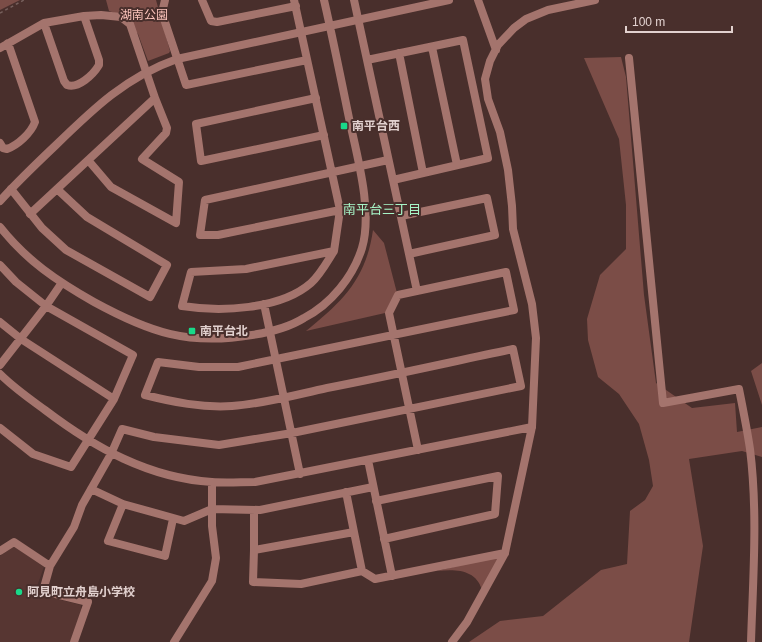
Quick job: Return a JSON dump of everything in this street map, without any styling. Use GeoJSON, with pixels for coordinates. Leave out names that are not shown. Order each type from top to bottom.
{"type":"FeatureCollection","features":[{"type":"Feature","properties":{"kind":"street"},"geometry":{"type":"LineString","coordinates":[[165,0],[162,14],[186,85],[307,60]]}},
{"type":"Feature","properties":{"kind":"street"},"geometry":{"type":"LineString","coordinates":[[202,0],[211,21],[217,22],[295,3],[300,32],[340,210],[334,251],[310,284],[285,298],[264,304],[229,310],[203,310],[182,306],[191,272],[246,269],[334,251]]}},
{"type":"Feature","properties":{"kind":"street"},"geometry":{"type":"LineString","coordinates":[[0,227],[26,255],[61,284],[134,323],[169,334],[205,339],[222,339],[270,332],[297,323],[312,314],[327,303],[348,277],[362,248],[365,233],[365,207],[359,166],[324,0]]}},
{"type":"Feature","properties":{"kind":"street"},"geometry":{"type":"LineString","coordinates":[[354,0],[417,291]]}},
{"type":"Feature","properties":{"kind":"street"},"geometry":{"type":"LineString","coordinates":[[0,200],[106,97],[147,71],[177,59],[449,0]]}},
{"type":"Feature","properties":{"kind":"street"},"geometry":{"type":"LineString","coordinates":[[478,0],[496,50]]}},
{"type":"Feature","properties":{"kind":"street"},"geometry":{"type":"LineString","coordinates":[[452,642],[467,622],[505,553],[532,427],[536,338],[532,304],[512,229],[512,206],[508,170],[500,132],[488,99],[485,79],[496,50],[514,28],[526,19],[548,10],[590,0]]}},
{"type":"Feature","properties":{"kind":"street"},"geometry":{"type":"LineString","coordinates":[[0,48],[44,24],[84,16],[101,15],[121,17],[130,24],[155,98],[167,128],[166,133],[142,159],[179,182],[176,223],[111,187],[88,160]]}},
{"type":"Feature","properties":{"kind":"street"},"geometry":{"type":"LineString","coordinates":[[44,24],[64,81],[67,86],[71,87],[78,85],[99,65],[99,60],[84,16]]}},
{"type":"Feature","properties":{"kind":"street"},"geometry":{"type":"LineString","coordinates":[[367,60],[463,40],[488,158],[393,180]]}},
{"type":"Feature","properties":{"kind":"street"},"geometry":{"type":"LineString","coordinates":[[0,143],[7,150],[13,147],[33,129],[35,122],[8,44]]}},
{"type":"Feature","properties":{"kind":"street"},"geometry":{"type":"LineString","coordinates":[[432,47],[457,165]]}},
{"type":"Feature","properties":{"kind":"street"},"geometry":{"type":"LineString","coordinates":[[399,53],[423,173]]}},
{"type":"Feature","properties":{"kind":"street"},"geometry":{"type":"LineString","coordinates":[[629,58],[663,403],[739,389],[750,450],[753,501],[754,577],[751,642]]}},
{"type":"Feature","properties":{"kind":"street"},"geometry":{"type":"LineString","coordinates":[[30,214],[155,98]]}},
{"type":"Feature","properties":{"kind":"street"},"geometry":{"type":"LineString","coordinates":[[316,98],[196,124],[201,161],[324,135]]}},
{"type":"Feature","properties":{"kind":"street"},"geometry":{"type":"LineString","coordinates":[[340,210],[218,235],[200,235],[205,200],[388,160]]}},
{"type":"Feature","properties":{"kind":"street"},"geometry":{"type":"LineString","coordinates":[[11,189],[42,228],[66,250],[150,297],[167,265],[87,217],[57,189]]}},
{"type":"Feature","properties":{"kind":"street"},"geometry":{"type":"LineString","coordinates":[[400,216],[487,198],[495,235],[409,254]]}},
{"type":"Feature","properties":{"kind":"street"},"geometry":{"type":"LineString","coordinates":[[0,265],[16,282],[46,306],[133,355],[114,399],[72,467],[33,454],[0,428]]}},
{"type":"Feature","properties":{"kind":"street"},"geometry":{"type":"LineString","coordinates":[[74,642],[88,602],[43,592],[50,566],[74,527],[82,505],[111,454],[122,429],[154,437],[219,445],[292,433],[409,410],[521,386],[513,349],[401,373],[284,397],[231,406],[172,402],[145,395],[158,362],[200,367],[232,367],[393,336],[514,310],[506,272],[398,295],[388,313],[393,336],[401,373],[409,410],[418,450]]}},
{"type":"Feature","properties":{"kind":"street"},"geometry":{"type":"LineString","coordinates":[[0,365],[46,306],[61,284]]}},
{"type":"Feature","properties":{"kind":"street"},"geometry":{"type":"LineString","coordinates":[[264,304],[300,474]]}},
{"type":"Feature","properties":{"kind":"street"},"geometry":{"type":"LineString","coordinates":[[0,322],[21,339],[114,399]]}},
{"type":"Feature","properties":{"kind":"street"},"geometry":{"type":"LineString","coordinates":[[0,374],[87,441],[111,454],[140,467],[181,478],[212,482],[255,482],[532,427]]}},
{"type":"Feature","properties":{"kind":"street"},"geometry":{"type":"LineString","coordinates":[[368,460],[392,576]]}},
{"type":"Feature","properties":{"kind":"street"},"geometry":{"type":"LineString","coordinates":[[376,502],[498,476],[495,514],[384,539]]}},
{"type":"Feature","properties":{"kind":"street"},"geometry":{"type":"LineString","coordinates":[[174,642],[212,582],[216,558],[212,526],[212,482]]}},
{"type":"Feature","properties":{"kind":"street"},"geometry":{"type":"LineString","coordinates":[[91,489],[123,504],[172,519],[184,521],[212,509],[254,510],[373,487]]}},
{"type":"Feature","properties":{"kind":"street"},"geometry":{"type":"LineString","coordinates":[[346,492],[362,571]]}},
{"type":"Feature","properties":{"kind":"street"},"geometry":{"type":"LineString","coordinates":[[123,504],[108,541],[165,556],[172,519]]}},
{"type":"Feature","properties":{"kind":"street"},"geometry":{"type":"LineString","coordinates":[[254,510],[253,582],[301,584],[362,571],[375,579],[505,553]]}},
{"type":"Feature","properties":{"kind":"street"},"geometry":{"type":"LineString","coordinates":[[254,550],[354,532]]}},
{"type":"Feature","properties":{"kind":"street"},"geometry":{"type":"LineString","coordinates":[[0,551],[14,542],[50,566]]}},
{"type":"Feature","properties":{"kind":"path"},"geometry":{"type":"LineString","coordinates":[[0,13],[24,0]]}},
{"type":"Feature","properties":{"kind":"shaded area","name":"阿見町立舟島小学校"},"geometry":{"type":"Polygon","coordinates":[[[14,546],[44,567],[36,589],[41,595],[81,605],[81,611],[70,642],[0,642],[0,556],[14,546]]]}},
{"type":"Feature","properties":{"kind":"green space"},"geometry":{"type":"Polygon","coordinates":[[[0,0],[20,0],[0,10],[0,0]]]}},
{"type":"Feature","properties":{"kind":"green space","name":"湖南公園"},"geometry":{"type":"Polygon","coordinates":[[[106,0],[156,0],[170,51],[169,53],[148,61],[138,34],[120,15],[109,11],[106,0]]]}},
{"type":"Feature","properties":{"kind":"green space"},"geometry":{"type":"Polygon","coordinates":[[[621,57],[626,77],[644,295],[656,383],[692,408],[735,403],[737,432],[762,427],[762,457],[742,451],[689,459],[703,546],[689,642],[469,642],[500,621],[543,616],[601,570],[627,564],[630,511],[645,500],[653,486],[649,460],[639,424],[619,394],[598,377],[588,340],[587,319],[600,275],[626,249],[626,205],[619,139],[584,58],[621,57]]]}},
{"type":"Feature","properties":{"kind":"green space"},"geometry":{"type":"Polygon","coordinates":[[[373,230],[384,243],[397,293],[385,313],[306,331],[342,299],[351,288],[365,262],[370,247],[373,230]]]}},
{"type":"Feature","properties":{"kind":"green space"},"geometry":{"type":"Polygon","coordinates":[[[762,363],[762,405],[751,371],[762,363]]]}},
{"type":"Feature","properties":{"kind":"green space"},"geometry":{"type":"Polygon","coordinates":[[[502,555],[482,590],[479,583],[470,574],[451,570],[437,571],[502,555]]]}},
{"type":"Feature","properties":{"kind":"place","name":"南平台西"},"geometry":{"type":"Point","coordinates":[344,126]}},
{"type":"Feature","properties":{"kind":"place","name":"南平台北"},"geometry":{"type":"Point","coordinates":[192,331]}},
{"type":"Feature","properties":{"kind":"place","name":"阿見町立舟島小学校"},"geometry":{"type":"Point","coordinates":[19,592]}},
{"type":"Feature","properties":{"kind":"district","name":"南平台三丁目"},"geometry":{"type":"Point","coordinates":[382,209]}}]}
